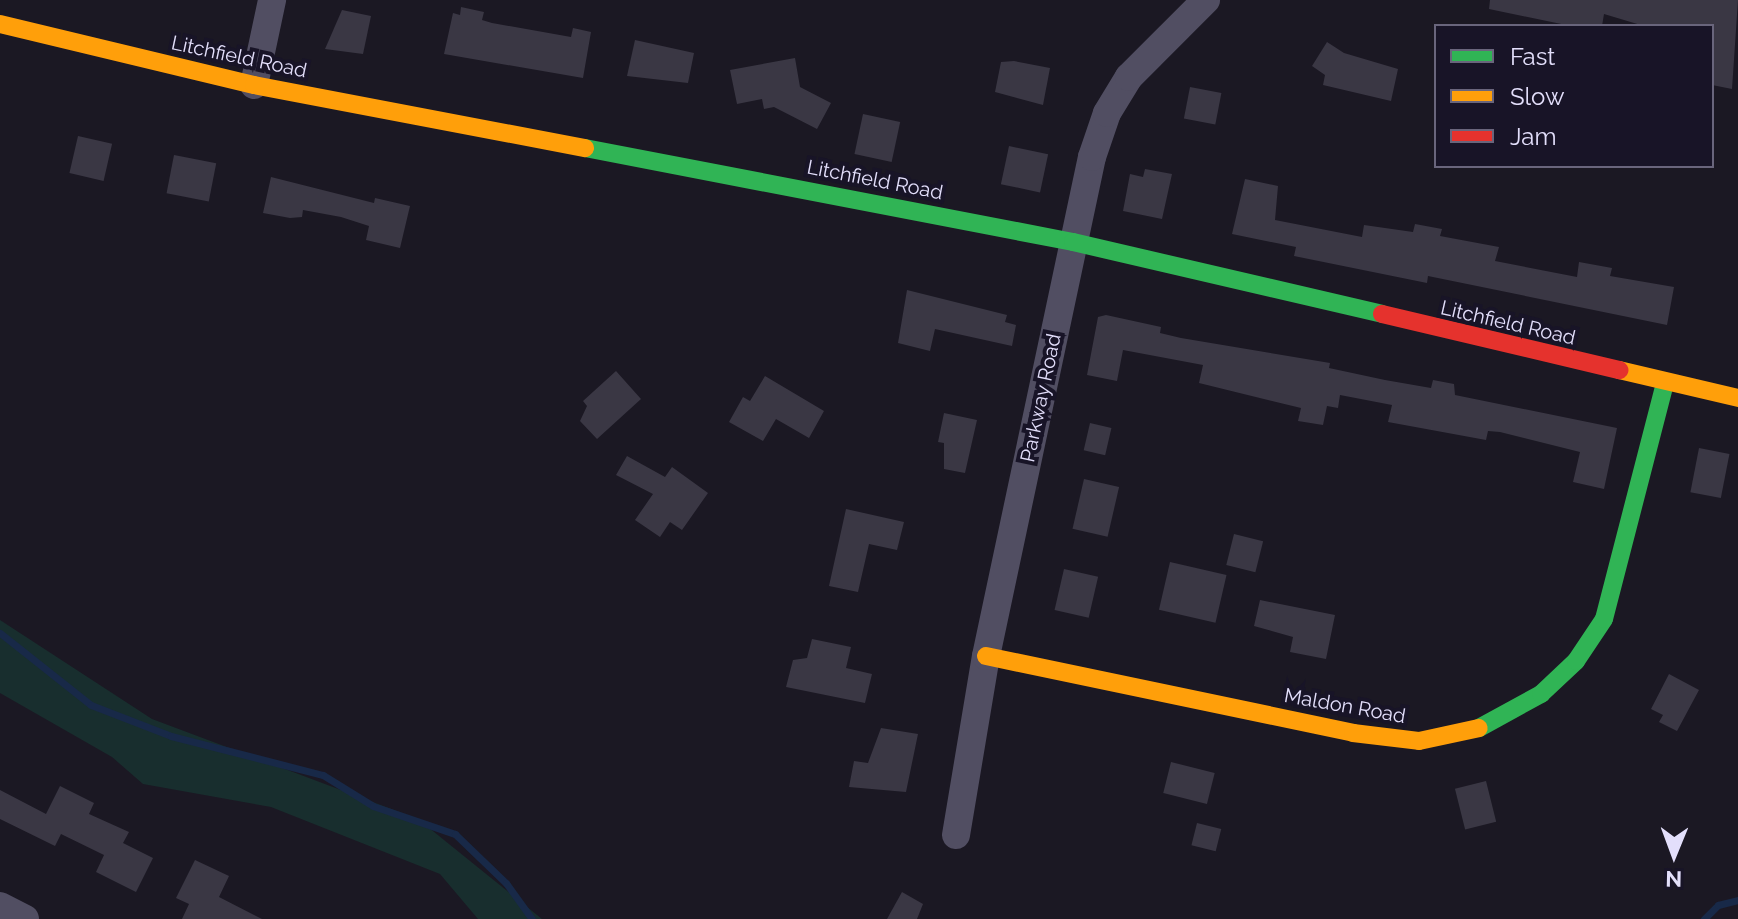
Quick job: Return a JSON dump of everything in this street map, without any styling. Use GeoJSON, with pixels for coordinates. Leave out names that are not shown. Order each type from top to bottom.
{"type":"FeatureCollection","features":[{"type":"Feature","properties":{"kind":"street"},"geometry":{"type":"LineString","coordinates":[[254,85],[272,0]]}},
{"type":"Feature","properties":{"kind":"street","name":"Parkway Road"},"geometry":{"type":"LineString","coordinates":[[956,835],[986,656],[1092,157],[1107,113],[1153,48],[1206,0]]}},
{"type":"Feature","properties":{"kind":"street","name":"Litchfield Road"},"geometry":{"type":"LineString","coordinates":[[0,24],[254,85],[1073,242],[1738,398]]}},
{"type":"Feature","properties":{"kind":"street","name":"Maldon Road"},"geometry":{"type":"LineString","coordinates":[[986,656],[1353,733],[1419,741],[1490,726],[1541,694],[1576,661],[1604,619],[1665,383]]}},
{"type":"Feature","properties":{"kind":"street"},"geometry":{"type":"LineString","coordinates":[[0,906],[25,919]]}},
{"type":"Feature","properties":{"kind":"green space"},"geometry":{"type":"Polygon","coordinates":[[[0,620],[152,719],[418,819],[542,919],[478,919],[440,874],[271,807],[143,784],[112,757],[0,693],[0,620]]]}},
{"type":"Feature","properties":{"kind":"building"},"geometry":{"type":"Polygon","coordinates":[[[1490,0],[1738,0],[1732,89],[1714,85],[1714,24],[1637,24],[1604,14],[1602,24],[1561,24],[1489,9],[1490,0]]]}},
{"type":"Feature","properties":{"kind":"building"},"geometry":{"type":"Polygon","coordinates":[[[461,7],[484,12],[482,20],[492,23],[571,37],[573,28],[591,32],[583,78],[444,54],[453,13],[460,15],[461,7]]]}},
{"type":"Feature","properties":{"kind":"building"},"geometry":{"type":"Polygon","coordinates":[[[342,10],[371,16],[363,54],[325,49],[342,10]]]}},
{"type":"Feature","properties":{"kind":"building"},"geometry":{"type":"Polygon","coordinates":[[[635,40],[694,53],[688,83],[627,76],[635,40]]]}},
{"type":"Feature","properties":{"kind":"building"},"geometry":{"type":"Polygon","coordinates":[[[1327,42],[1344,53],[1398,69],[1391,101],[1323,85],[1325,75],[1312,66],[1327,42]]]}},
{"type":"Feature","properties":{"kind":"building"},"geometry":{"type":"Polygon","coordinates":[[[795,58],[800,87],[831,103],[817,129],[774,107],[764,109],[762,99],[737,104],[730,70],[795,58]]]}},
{"type":"Feature","properties":{"kind":"building"},"geometry":{"type":"Polygon","coordinates":[[[1014,61],[1050,68],[1043,105],[995,92],[1001,62],[1014,61]]]}},
{"type":"Feature","properties":{"kind":"building"},"geometry":{"type":"Polygon","coordinates":[[[1190,87],[1221,93],[1215,125],[1184,118],[1190,87]]]}},
{"type":"Feature","properties":{"kind":"building"},"geometry":{"type":"Polygon","coordinates":[[[863,114],[900,122],[892,162],[854,154],[863,114]]]}},
{"type":"Feature","properties":{"kind":"building"},"geometry":{"type":"Polygon","coordinates":[[[78,136],[112,144],[104,181],[69,173],[78,136]]]}},
{"type":"Feature","properties":{"kind":"building"},"geometry":{"type":"Polygon","coordinates":[[[1009,146],[1048,154],[1040,192],[1001,184],[1009,146]]]}},
{"type":"Feature","properties":{"kind":"building"},"geometry":{"type":"Polygon","coordinates":[[[174,155],[216,163],[209,201],[167,193],[174,155]]]}},
{"type":"Feature","properties":{"kind":"building"},"geometry":{"type":"Polygon","coordinates":[[[1145,169],[1172,174],[1162,219],[1123,211],[1130,174],[1143,177],[1145,169]]]}},
{"type":"Feature","properties":{"kind":"building"},"geometry":{"type":"Polygon","coordinates":[[[271,177],[374,203],[375,198],[410,206],[400,248],[366,240],[369,226],[341,217],[303,210],[302,217],[290,218],[263,213],[271,177]]]}},
{"type":"Feature","properties":{"kind":"building"},"geometry":{"type":"Polygon","coordinates":[[[1245,179],[1278,186],[1275,220],[1362,237],[1364,225],[1413,232],[1415,224],[1442,229],[1440,236],[1499,247],[1495,261],[1577,277],[1579,262],[1612,268],[1610,276],[1674,287],[1667,325],[1428,276],[1427,283],[1294,256],[1296,247],[1232,234],[1245,179]]]}},
{"type":"Feature","properties":{"kind":"building"},"geometry":{"type":"Polygon","coordinates":[[[907,290],[1007,315],[1005,322],[1016,325],[1012,346],[935,329],[930,351],[898,343],[907,290]]]}},
{"type":"Feature","properties":{"kind":"building"},"geometry":{"type":"Polygon","coordinates":[[[1106,315],[1161,327],[1160,333],[1181,338],[1330,363],[1329,368],[1385,380],[1431,388],[1433,380],[1454,384],[1455,395],[1617,428],[1604,489],[1573,482],[1580,452],[1500,432],[1488,431],[1486,440],[1388,422],[1392,405],[1340,395],[1338,408],[1327,406],[1323,425],[1298,421],[1301,408],[1199,383],[1203,365],[1123,350],[1117,381],[1087,375],[1098,317],[1106,315]]]}},
{"type":"Feature","properties":{"kind":"building"},"geometry":{"type":"Polygon","coordinates":[[[616,371],[641,399],[597,439],[580,421],[587,406],[583,401],[616,371]]]}},
{"type":"Feature","properties":{"kind":"building"},"geometry":{"type":"Polygon","coordinates":[[[765,376],[824,411],[809,438],[776,419],[763,441],[729,422],[743,397],[750,401],[765,376]]]}},
{"type":"Feature","properties":{"kind":"building"},"geometry":{"type":"Polygon","coordinates":[[[944,413],[977,420],[965,473],[944,469],[944,443],[938,442],[944,413]]]}},
{"type":"Feature","properties":{"kind":"building"},"geometry":{"type":"Polygon","coordinates":[[[1090,423],[1111,428],[1105,455],[1084,450],[1090,423]]]}},
{"type":"Feature","properties":{"kind":"building"},"geometry":{"type":"Polygon","coordinates":[[[1699,448],[1729,454],[1721,498],[1690,492],[1699,448]]]}},
{"type":"Feature","properties":{"kind":"building"},"geometry":{"type":"Polygon","coordinates":[[[627,456],[665,477],[672,467],[708,493],[682,530],[670,522],[660,537],[635,520],[653,494],[616,475],[627,456]]]}},
{"type":"Feature","properties":{"kind":"building"},"geometry":{"type":"Polygon","coordinates":[[[1084,479],[1119,487],[1108,537],[1073,529],[1084,479]]]}},
{"type":"Feature","properties":{"kind":"building"},"geometry":{"type":"Polygon","coordinates":[[[846,509],[904,522],[897,550],[869,544],[858,592],[829,586],[846,509]]]}},
{"type":"Feature","properties":{"kind":"building"},"geometry":{"type":"Polygon","coordinates":[[[1234,534],[1263,541],[1255,572],[1226,565],[1234,534]]]}},
{"type":"Feature","properties":{"kind":"building"},"geometry":{"type":"Polygon","coordinates":[[[1170,562],[1227,575],[1215,623],[1159,610],[1170,562]]]}},
{"type":"Feature","properties":{"kind":"building"},"geometry":{"type":"Polygon","coordinates":[[[1064,569],[1098,577],[1089,618],[1055,610],[1064,569]]]}},
{"type":"Feature","properties":{"kind":"building"},"geometry":{"type":"Polygon","coordinates":[[[1260,600],[1335,615],[1326,659],[1290,652],[1293,637],[1254,626],[1260,600]]]}},
{"type":"Feature","properties":{"kind":"building"},"geometry":{"type":"Polygon","coordinates":[[[812,639],[851,647],[846,668],[872,674],[865,703],[786,687],[793,660],[807,658],[812,639]]]}},
{"type":"Feature","properties":{"kind":"building"},"geometry":{"type":"Polygon","coordinates":[[[1669,674],[1699,690],[1677,731],[1659,722],[1663,715],[1651,709],[1669,674]]]}},
{"type":"Feature","properties":{"kind":"building"},"geometry":{"type":"Polygon","coordinates":[[[881,728],[918,734],[906,792],[849,787],[854,761],[868,763],[881,728]]]}},
{"type":"Feature","properties":{"kind":"building"},"geometry":{"type":"Polygon","coordinates":[[[1171,762],[1215,773],[1207,804],[1163,793],[1171,762]]]}},
{"type":"Feature","properties":{"kind":"building"},"geometry":{"type":"Polygon","coordinates":[[[1486,781],[1496,822],[1465,829],[1455,789],[1486,781]]]}},
{"type":"Feature","properties":{"kind":"building"},"geometry":{"type":"Polygon","coordinates":[[[60,786],[94,803],[89,814],[129,832],[123,843],[153,858],[136,892],[96,872],[104,855],[61,834],[55,846],[0,819],[0,790],[46,814],[60,786]]]}},
{"type":"Feature","properties":{"kind":"building"},"geometry":{"type":"Polygon","coordinates":[[[1197,823],[1221,829],[1216,851],[1191,845],[1197,823]]]}},
{"type":"Feature","properties":{"kind":"building"},"geometry":{"type":"Polygon","coordinates":[[[195,860],[229,876],[219,897],[262,919],[182,919],[189,904],[176,898],[195,860]]]}},
{"type":"Feature","properties":{"kind":"building"},"geometry":{"type":"Polygon","coordinates":[[[902,892],[923,904],[917,919],[887,919],[902,892]]]}},
{"type":"Feature","properties":{"kind":"waterway"},"geometry":{"type":"LineString","coordinates":[[0,633],[91,705],[171,736],[323,775],[373,806],[455,834],[506,883],[532,919]]}},
{"type":"Feature","properties":{"kind":"waterway"},"geometry":{"type":"LineString","coordinates":[[1704,919],[1718,905],[1738,900]]}},
{"type":"Feature","properties":{"kind":"traffic: fast"},"geometry":{"type":"LineString","coordinates":[[585,148],[1073,242],[1382,314]]}},
{"type":"Feature","properties":{"kind":"traffic: fast"},"geometry":{"type":"LineString","coordinates":[[1479,728],[1541,694],[1576,661],[1604,619],[1665,383]]}},
{"type":"Feature","properties":{"kind":"traffic: slow"},"geometry":{"type":"LineString","coordinates":[[0,24],[254,85],[585,148]]}},
{"type":"Feature","properties":{"kind":"traffic: slow"},"geometry":{"type":"LineString","coordinates":[[1619,370],[1738,398]]}},
{"type":"Feature","properties":{"kind":"traffic: slow"},"geometry":{"type":"LineString","coordinates":[[986,656],[1353,733],[1419,741],[1479,728]]}},
{"type":"Feature","properties":{"kind":"traffic: jam"},"geometry":{"type":"LineString","coordinates":[[1382,314],[1619,370]]}}]}
